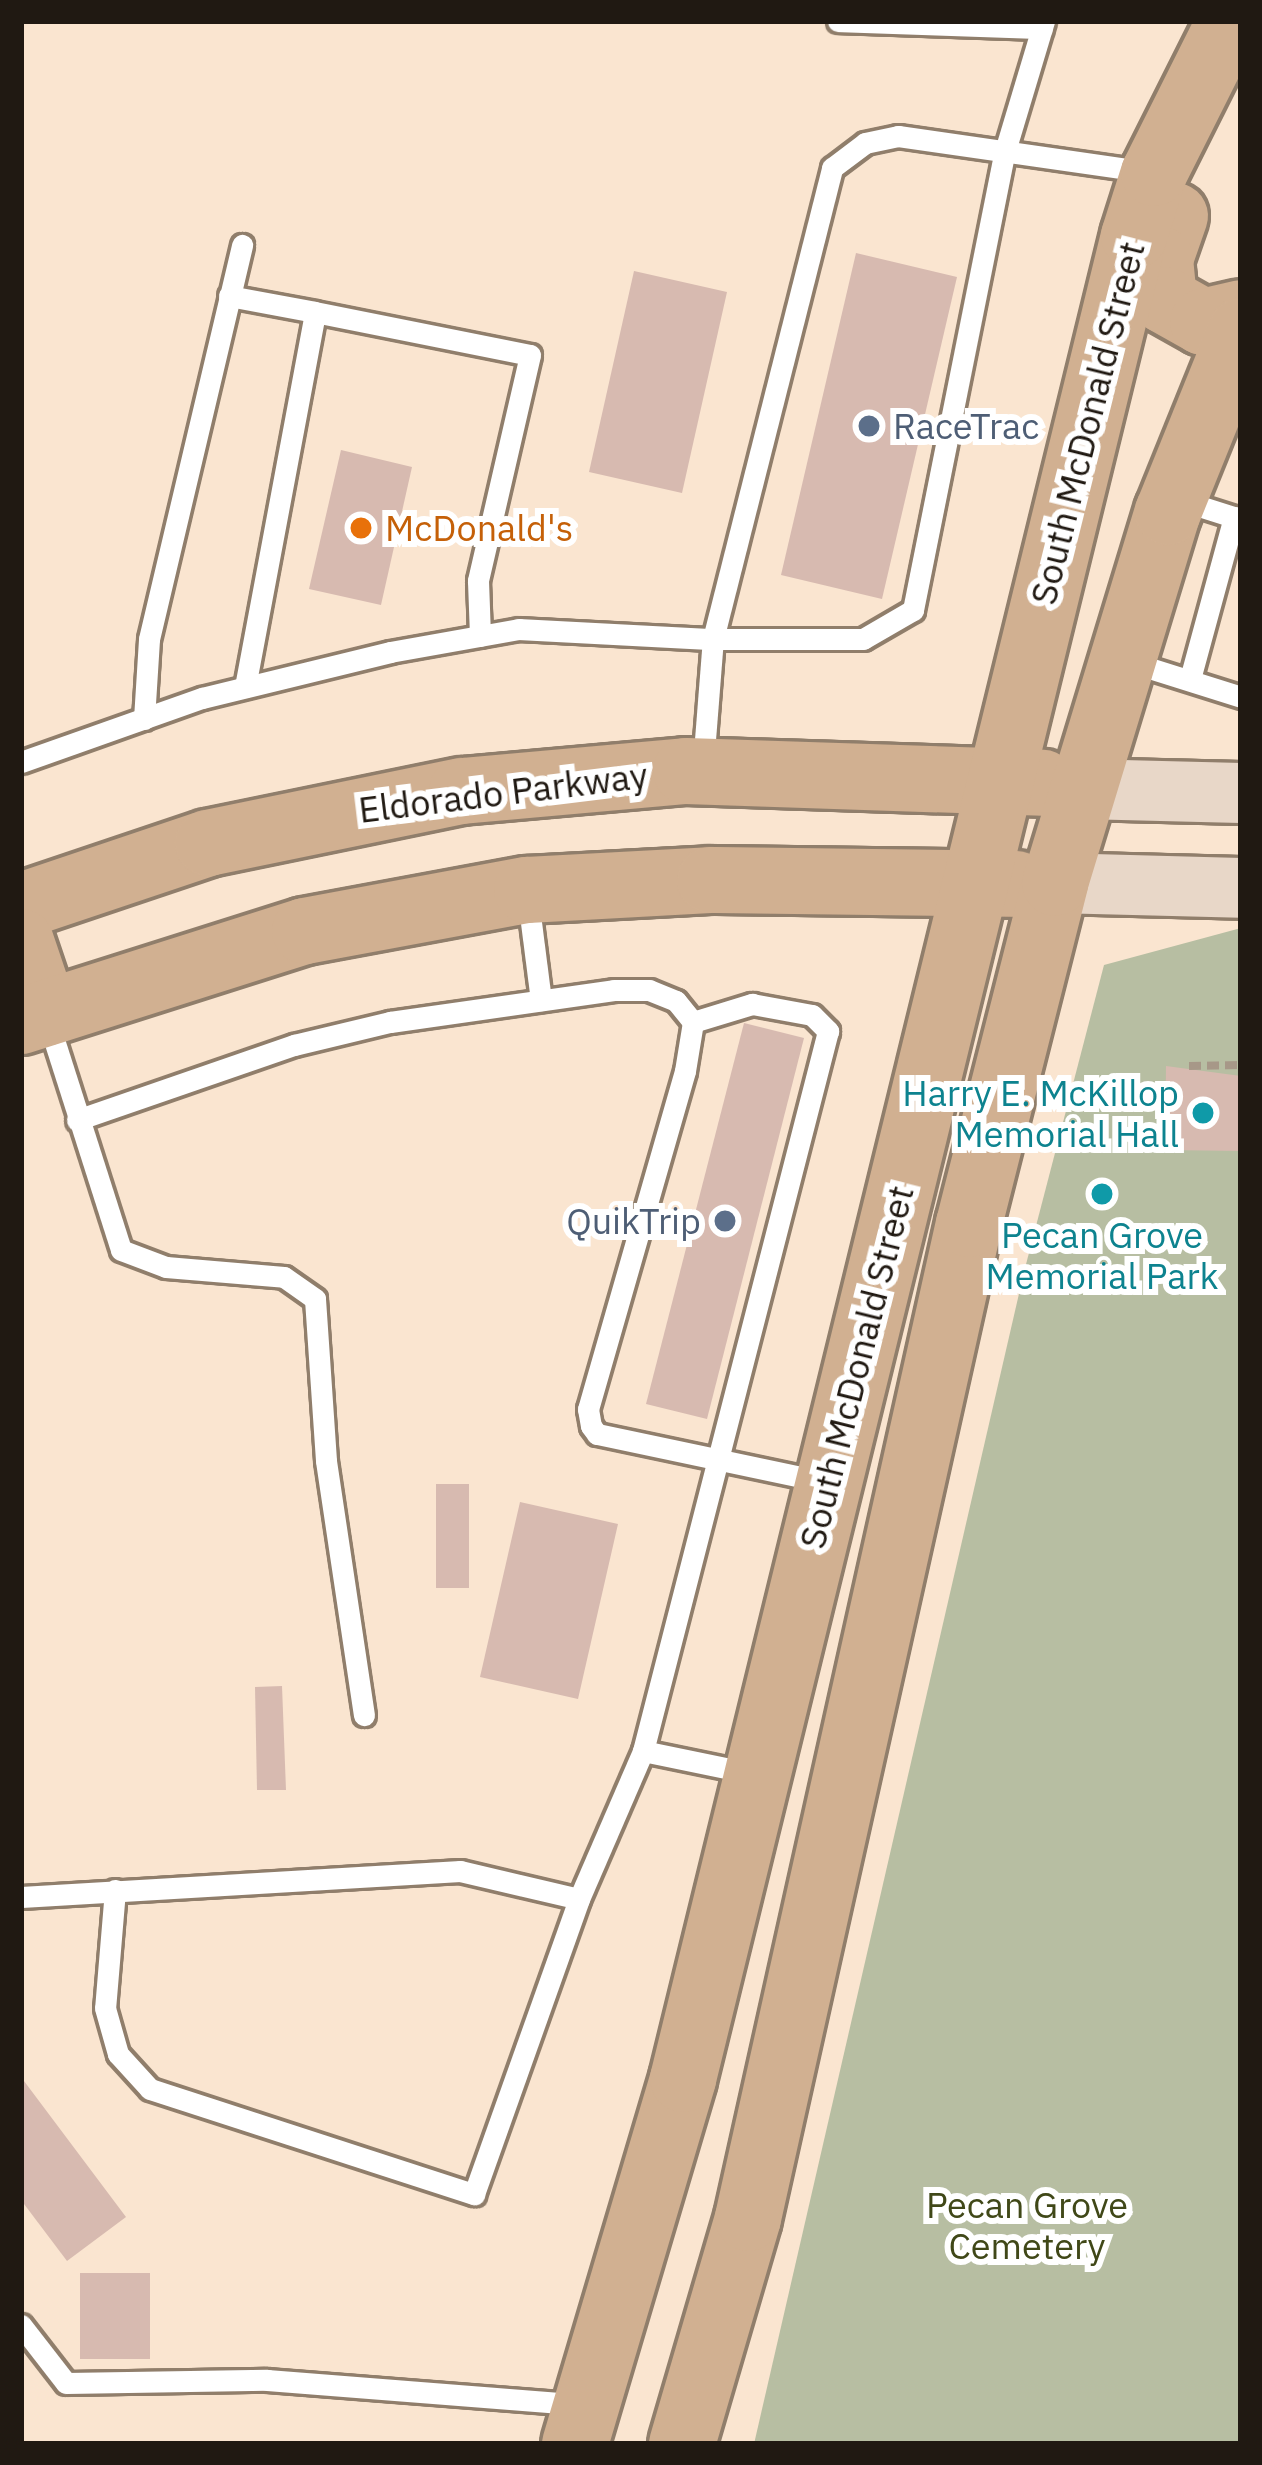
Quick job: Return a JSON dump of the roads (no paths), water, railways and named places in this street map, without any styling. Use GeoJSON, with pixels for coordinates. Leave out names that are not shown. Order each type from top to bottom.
{"type":"FeatureCollection","features":[{"type":"Feature","properties":{"kind":"main road","name":"South McDonald Street"},"geometry":{"type":"LineString","coordinates":[[582,2425],[683,2079],[1000,776],[1154,173],[1221,36]]}},
{"type":"Feature","properties":{"kind":"main road"},"geometry":{"type":"LineString","coordinates":[[1221,36],[1212,113],[1160,259],[1159,287],[1189,320],[1241,313]]}},
{"type":"Feature","properties":{"kind":"main road","name":"South McDonald Street"},"geometry":{"type":"LineString","coordinates":[[682,2444],[748,2218],[969,1224],[1055,883],[1173,498],[1212,424],[1241,331]]}},
{"type":"Feature","properties":{"kind":"main road","name":"Eldorado Parkway"},"geometry":{"type":"LineString","coordinates":[[21,907],[332,812],[570,779],[702,772],[1000,776],[1082,789]]}},
{"type":"Feature","properties":{"kind":"main road"},"geometry":{"type":"LineString","coordinates":[[1082,789],[1241,793]]}},
{"type":"Feature","properties":{"kind":"main road"},"geometry":{"type":"LineString","coordinates":[[21,942],[33,1017],[305,931],[527,890],[710,880],[1241,888]]}},
{"type":"Feature","properties":{"kind":"main road"},"geometry":{"type":"LineString","coordinates":[[892,1220],[969,1224]]}},
{"type":"Feature","properties":{"kind":"main road"},"geometry":{"type":"LineString","coordinates":[[826,1483],[911,1500]]}},
{"type":"Feature","properties":{"kind":"lane"},"geometry":{"type":"LineString","coordinates":[[21,762],[245,687],[519,629],[713,639],[863,639],[913,610],[1005,151],[1043,25],[838,21]]}},
{"type":"Feature","properties":{"kind":"lane"},"geometry":{"type":"LineString","coordinates":[[702,772],[713,639],[832,168],[865,142],[898,136],[1154,173]]}},
{"type":"Feature","properties":{"kind":"lane"},"geometry":{"type":"LineString","coordinates":[[144,719],[149,639],[242,244]]}},
{"type":"Feature","properties":{"kind":"lane"},"geometry":{"type":"LineString","coordinates":[[229,296],[530,355],[478,581],[480,636]]}},
{"type":"Feature","properties":{"kind":"lane"},"geometry":{"type":"LineString","coordinates":[[245,687],[315,312]]}},
{"type":"Feature","properties":{"kind":"lane"},"geometry":{"type":"LineString","coordinates":[[1173,498],[1234,517],[1190,679]]}},
{"type":"Feature","properties":{"kind":"lane"},"geometry":{"type":"LineString","coordinates":[[1120,659],[1241,697]]}},
{"type":"Feature","properties":{"kind":"lane"},"geometry":{"type":"LineString","coordinates":[[527,890],[542,1000]]}},
{"type":"Feature","properties":{"kind":"lane"},"geometry":{"type":"LineString","coordinates":[[77,1120],[294,1045],[542,1000],[649,990],[676,1001],[693,1022]]}},
{"type":"Feature","properties":{"kind":"lane"},"geometry":{"type":"LineString","coordinates":[[115,1891],[105,2008],[118,2054],[150,2090],[473,2194],[579,1899],[644,1751],[715,1457],[828,1031],[812,1015],[752,1004],[693,1022]]}},
{"type":"Feature","properties":{"kind":"lane"},"geometry":{"type":"LineString","coordinates":[[33,1017],[77,1120],[121,1250],[166,1267],[284,1277],[315,1299],[326,1461],[364,1715]]}},
{"type":"Feature","properties":{"kind":"lane"},"geometry":{"type":"LineString","coordinates":[[693,1022],[588,1409],[597,1434],[826,1483]]}},
{"type":"Feature","properties":{"kind":"lane"},"geometry":{"type":"LineString","coordinates":[[644,1751],[756,1775]]}},
{"type":"Feature","properties":{"kind":"lane"},"geometry":{"type":"LineString","coordinates":[[21,1897],[460,1871],[579,1899]]}},
{"type":"Feature","properties":{"kind":"lane"},"geometry":{"type":"LineString","coordinates":[[21,2325],[66,2384],[267,2380],[582,2425]]}},
{"type":"Feature","properties":{"kind":"place","name":"RaceTrac"},"geometry":{"type":"Point","coordinates":[869,426]}},
{"type":"Feature","properties":{"kind":"place","name":"McDonald's"},"geometry":{"type":"Point","coordinates":[361,528]}},
{"type":"Feature","properties":{"kind":"place","name":"Harry E. McKillop Memorial Hall"},"geometry":{"type":"Point","coordinates":[1203,1113]}},
{"type":"Feature","properties":{"kind":"place","name":"Pecan Grove Memorial Park"},"geometry":{"type":"Point","coordinates":[1102,1194]}},
{"type":"Feature","properties":{"kind":"place","name":"QuikTrip"},"geometry":{"type":"Point","coordinates":[725,1221]}},
{"type":"Feature","properties":{"kind":"park label","name":"Pecan Grove Cemetery"},"geometry":{"type":"Point","coordinates":[1027,2224]}}]}
